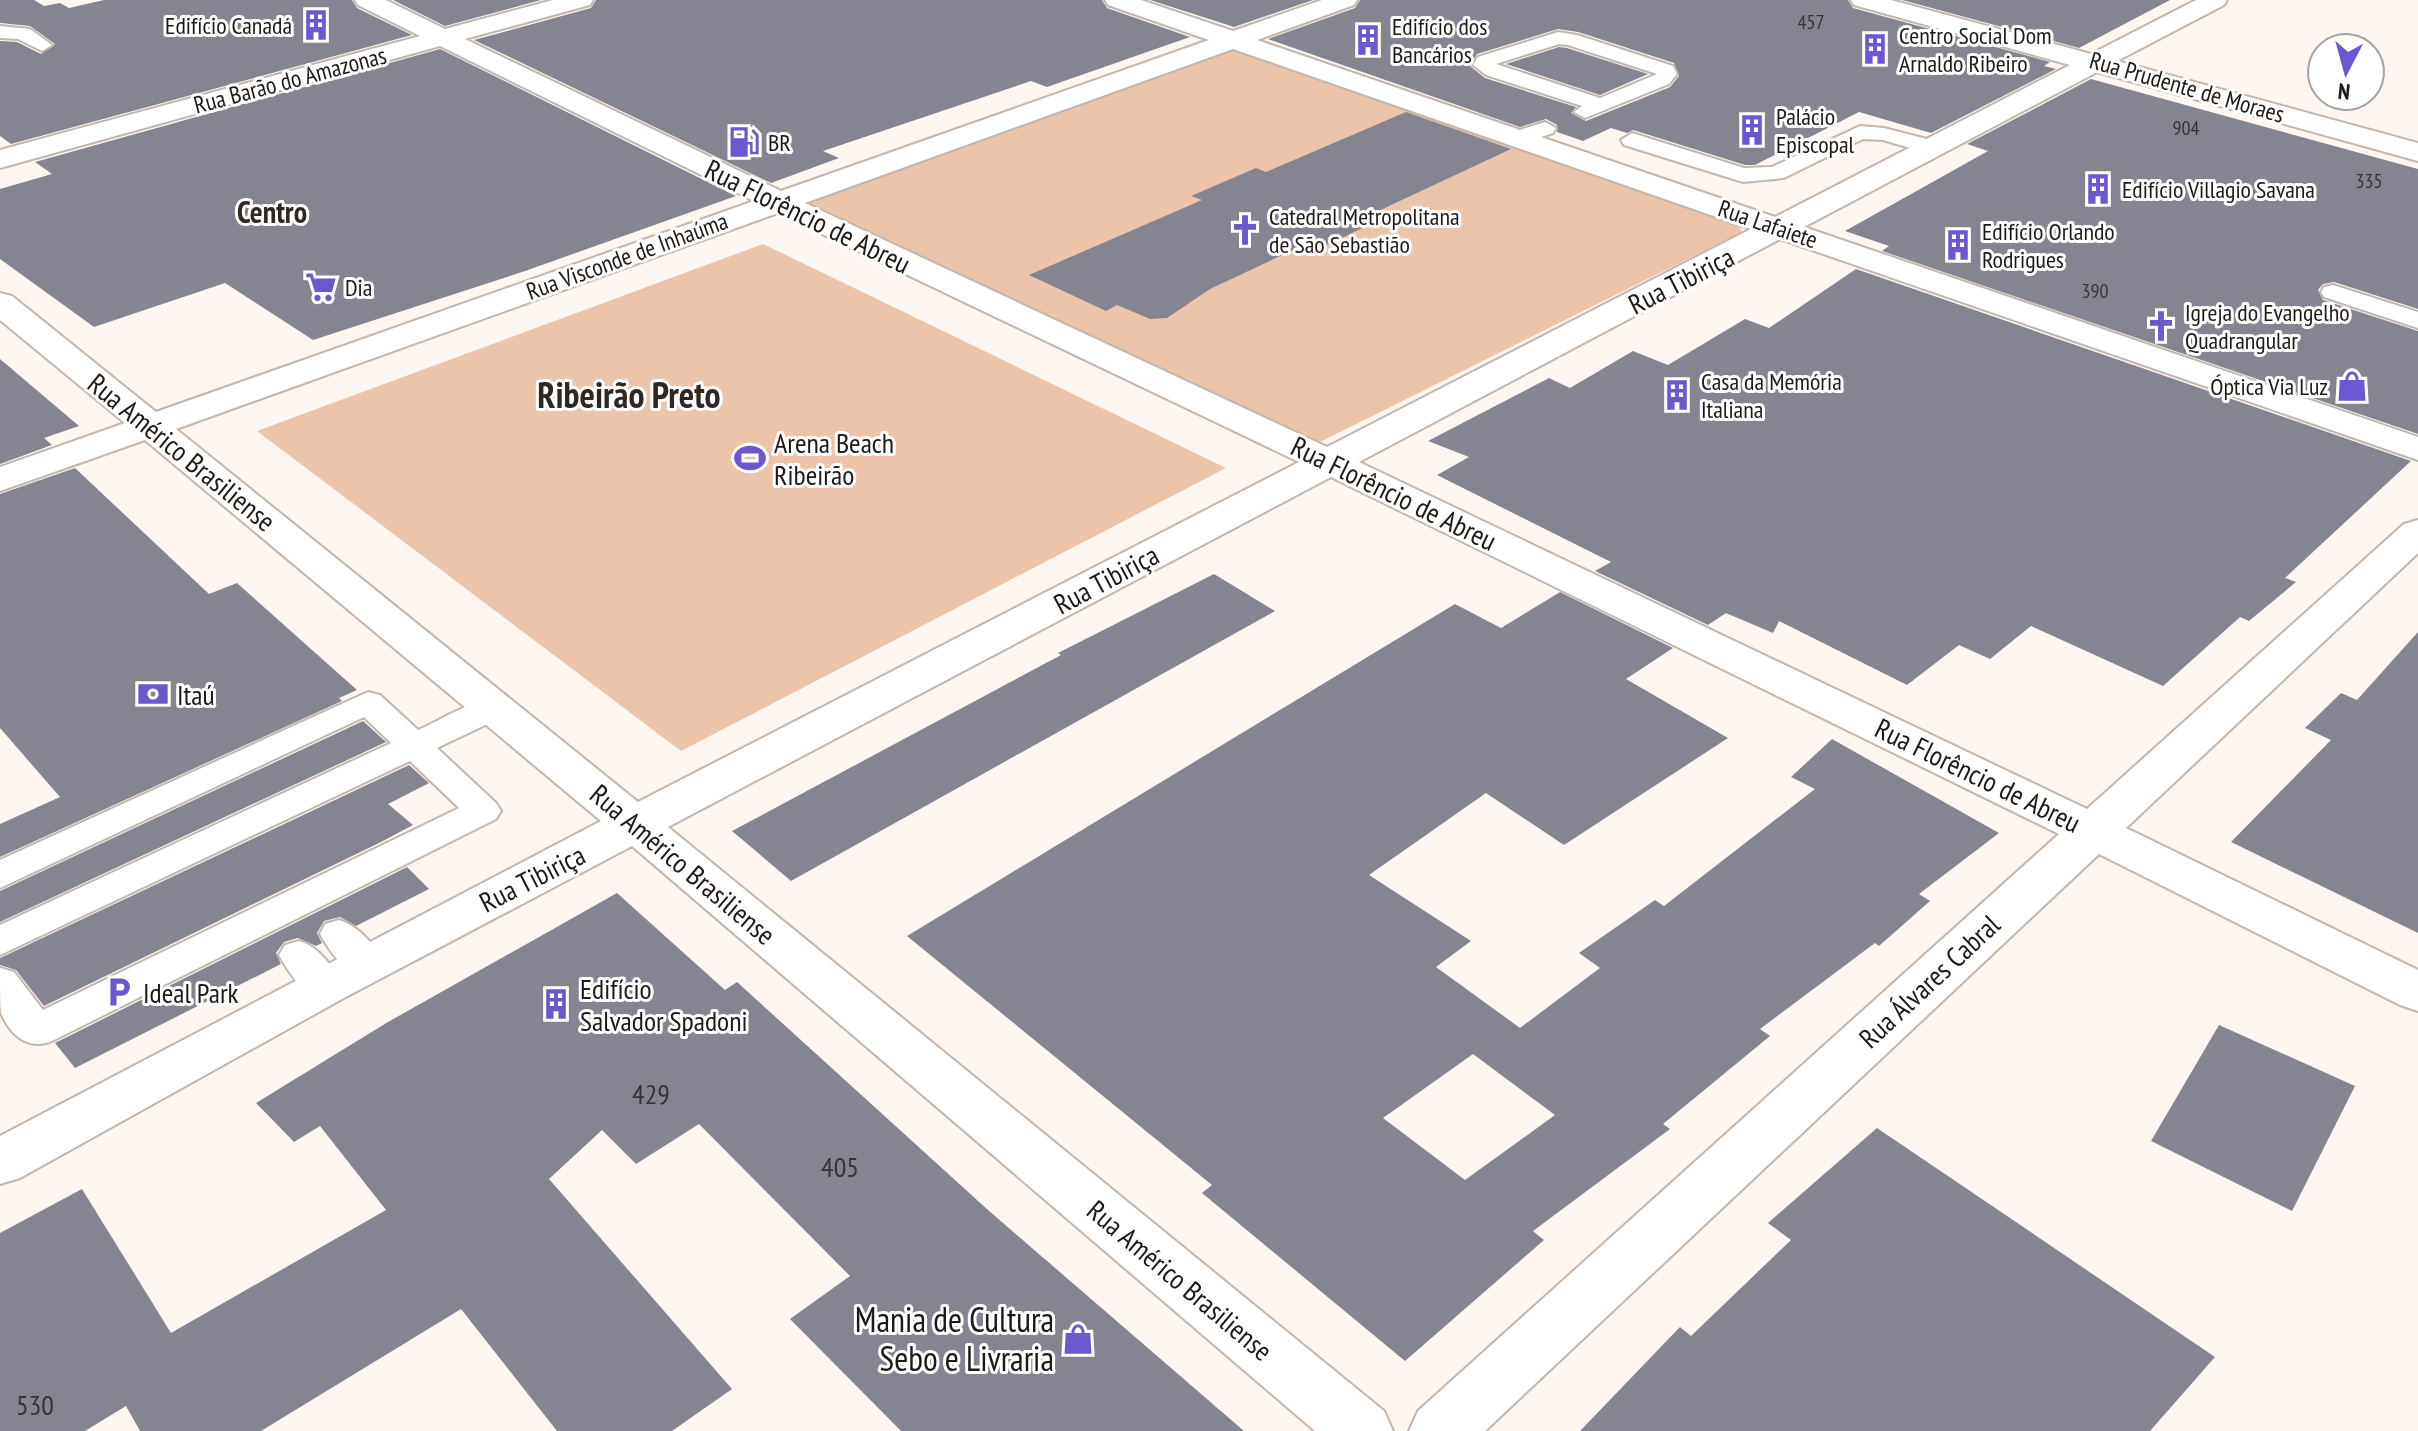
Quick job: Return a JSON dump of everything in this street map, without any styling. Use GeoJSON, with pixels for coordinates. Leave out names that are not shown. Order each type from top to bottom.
{"type":"FeatureCollection","features":[{"type":"Feature","properties":{"kind":"street","name":"Rua Florêncio de Abreu"},"geometry":{"type":"LineString","coordinates":[[367,0],[779,203],[1329,462],[2092,830],[2418,992]]}},
{"type":"Feature","properties":{"kind":"street","name":"Rua Barão do Amazonas"},"geometry":{"type":"LineString","coordinates":[[0,159],[581,0]]}},
{"type":"Feature","properties":{"kind":"street","name":"Rua Lafaiete"},"geometry":{"type":"LineString","coordinates":[[1117,0],[1232,40],[1532,133],[1781,228],[2418,449]]}},
{"type":"Feature","properties":{"kind":"street","name":"Rua Visconde de Inhaúma"},"geometry":{"type":"LineString","coordinates":[[0,480],[1345,0]]}},
{"type":"Feature","properties":{"kind":"street","name":"Rua Prudente de Moraes"},"geometry":{"type":"LineString","coordinates":[[1863,0],[2418,152]]}},
{"type":"Feature","properties":{"kind":"street","name":"Rua Tibiriça"},"geometry":{"type":"LineString","coordinates":[[0,1162],[324,986],[2215,0]]}},
{"type":"Feature","properties":{"kind":"street","name":"Rua Américo Brasiliense"},"geometry":{"type":"LineString","coordinates":[[0,303],[635,824],[1361,1431]]}},
{"type":"Feature","properties":{"kind":"street","name":"Rua Álvares Cabral"},"geometry":{"type":"LineString","coordinates":[[1441,1431],[2418,532]]}},
{"type":"Feature","properties":{"kind":"lane"},"geometry":{"type":"LineString","coordinates":[[0,32],[23,33],[42,45]]}},
{"type":"Feature","properties":{"kind":"lane"},"geometry":{"type":"LineString","coordinates":[[1558,38],[1585,43],[1666,70],[1667,74],[1662,80],[1593,108],[1483,65],[1485,61],[1558,38]]}},
{"type":"Feature","properties":{"kind":"lane"},"geometry":{"type":"LineString","coordinates":[[1632,140],[1743,175],[1776,173],[1860,132],[1884,134],[1934,148]]}},
{"type":"Feature","properties":{"kind":"lane"},"geometry":{"type":"LineString","coordinates":[[2333,292],[2418,320]]}},
{"type":"Feature","properties":{"kind":"lane"},"geometry":{"type":"LineString","coordinates":[[0,875],[368,702],[483,811],[320,914],[282,933],[36,1031],[0,982]]}},
{"type":"Feature","properties":{"kind":"lane"},"geometry":{"type":"LineString","coordinates":[[0,941],[494,708]]}},
{"type":"Feature","properties":{"kind":"lane"},"geometry":{"type":"LineString","coordinates":[[320,914],[366,964]]}},
{"type":"Feature","properties":{"kind":"lane"},"geometry":{"type":"LineString","coordinates":[[282,933],[324,986]]}},
{"type":"Feature","properties":{"kind":"shaded area"},"geometry":{"type":"Polygon","coordinates":[[[1233,50],[1724,218],[1739,224],[1742,232],[1318,443],[806,203],[1233,50]]]}},
{"type":"Feature","properties":{"kind":"shaded area"},"geometry":{"type":"Polygon","coordinates":[[[763,244],[1226,468],[681,751],[257,431],[763,244]]]}},
{"type":"Feature","properties":{"kind":"building"},"geometry":{"type":"Polygon","coordinates":[[[0,0],[34,0],[44,6],[60,3],[69,8],[104,0],[352,0],[357,8],[412,35],[11,144],[0,136],[0,41],[17,42],[41,54],[55,44],[30,26],[0,23],[0,0]]]}},
{"type":"Feature","properties":{"kind":"building"},"geometry":{"type":"Polygon","coordinates":[[[393,0],[541,0],[445,26],[393,0]]]}},
{"type":"Feature","properties":{"kind":"building"},"geometry":{"type":"Polygon","coordinates":[[[596,0],[1102,0],[1107,8],[1190,37],[1047,87],[1031,81],[823,151],[839,158],[771,183],[474,40],[591,8],[596,0]]]}},
{"type":"Feature","properties":{"kind":"building"},"geometry":{"type":"Polygon","coordinates":[[[1150,0],[1313,0],[1234,27],[1150,0]]]}},
{"type":"Feature","properties":{"kind":"building"},"geometry":{"type":"Polygon","coordinates":[[[1360,0],[1848,0],[1853,8],[2050,62],[2044,66],[2056,69],[1931,133],[1859,112],[1755,165],[1745,165],[1633,130],[1627,133],[1611,128],[1583,141],[1557,132],[1557,125],[1546,119],[1520,127],[1268,39],[1355,8],[1360,0]],[[1558,29],[1477,54],[1470,66],[1485,78],[1576,107],[1571,113],[1586,121],[1670,87],[1679,76],[1674,63],[1578,32],[1558,29]]]}},
{"type":"Feature","properties":{"kind":"building"},"geometry":{"type":"Polygon","coordinates":[[[1902,0],[2170,0],[2079,48],[1902,0]]]}},
{"type":"Feature","properties":{"kind":"building"},"geometry":{"type":"Polygon","coordinates":[[[1559,47],[1648,74],[1600,95],[1506,64],[1559,47]]]}},
{"type":"Feature","properties":{"kind":"building"},"geometry":{"type":"Polygon","coordinates":[[[440,49],[736,196],[525,271],[313,340],[225,283],[94,327],[0,259],[0,189],[52,174],[35,162],[440,49]]]}},
{"type":"Feature","properties":{"kind":"building"},"geometry":{"type":"Polygon","coordinates":[[[2091,79],[2418,169],[2418,309],[2334,282],[2323,284],[2318,290],[2323,300],[2418,331],[2418,434],[1882,251],[1889,246],[1845,231],[1988,151],[1967,144],[2091,79]]]}},
{"type":"Feature","properties":{"kind":"building","name":"Catedral Metropolitana de São Sebastião"},"geometry":{"type":"Polygon","coordinates":[[[1406,112],[1511,149],[1374,213],[1385,217],[1321,248],[1308,243],[1210,289],[1167,318],[1150,319],[1117,305],[1106,311],[1029,275],[1202,200],[1191,196],[1256,168],[1266,172],[1406,112]]]}},
{"type":"Feature","properties":{"kind":"building"},"geometry":{"type":"Polygon","coordinates":[[[1856,269],[2411,461],[2285,578],[2296,582],[2249,621],[2240,617],[2163,686],[2031,626],[1990,659],[1959,645],[1907,685],[1779,621],[1773,633],[1726,613],[1708,625],[1595,571],[1611,562],[1437,475],[1469,457],[1428,441],[1549,378],[1570,388],[1633,351],[1668,365],[1745,319],[1769,328],[1856,269]]]}},
{"type":"Feature","properties":{"kind":"building"},"geometry":{"type":"Polygon","coordinates":[[[0,359],[79,426],[44,438],[52,445],[0,464],[0,359]]]}},
{"type":"Feature","properties":{"kind":"building"},"geometry":{"type":"Polygon","coordinates":[[[75,468],[209,594],[237,583],[357,690],[339,698],[342,701],[0,857],[0,824],[60,797],[0,728],[0,494],[75,468]]]}},
{"type":"Feature","properties":{"kind":"building"},"geometry":{"type":"Polygon","coordinates":[[[1214,574],[1275,611],[791,881],[732,831],[1061,655],[1058,653],[1214,574]]]}},
{"type":"Feature","properties":{"kind":"building"},"geometry":{"type":"Polygon","coordinates":[[[1560,592],[1673,648],[1626,679],[1728,738],[1564,845],[1486,793],[1369,875],[1471,941],[1436,967],[1520,1028],[1600,968],[1579,953],[1655,900],[1664,906],[1815,789],[1791,777],[1832,739],[1999,833],[1919,894],[1930,901],[1879,946],[1875,943],[1760,1029],[1770,1036],[1663,1124],[1670,1129],[1533,1231],[1544,1240],[1405,1361],[1202,1193],[1212,1185],[907,936],[1455,604],[1501,628],[1560,592]],[[1473,1054],[1383,1118],[1465,1180],[1555,1115],[1473,1054]]]}},
{"type":"Feature","properties":{"kind":"building"},"geometry":{"type":"Polygon","coordinates":[[[2418,632],[2418,933],[2231,842],[2331,740],[2305,728],[2341,693],[2357,700],[2418,632]]]}},
{"type":"Feature","properties":{"kind":"building"},"geometry":{"type":"Polygon","coordinates":[[[363,721],[386,742],[0,922],[0,891],[363,721]]]}},
{"type":"Feature","properties":{"kind":"building"},"geometry":{"type":"Polygon","coordinates":[[[409,765],[429,783],[388,804],[413,825],[381,842],[44,1006],[16,970],[0,965],[0,958],[409,765]]]}},
{"type":"Feature","properties":{"kind":"building"},"geometry":{"type":"Polygon","coordinates":[[[407,867],[429,889],[356,926],[340,917],[324,921],[317,933],[322,943],[316,946],[298,938],[284,942],[276,953],[281,964],[75,1068],[55,1043],[407,867]]]}},
{"type":"Feature","properties":{"kind":"building"},"geometry":{"type":"Polygon","coordinates":[[[617,893],[725,990],[737,982],[988,1210],[1244,1431],[901,1431],[790,1319],[850,1276],[699,1124],[636,1164],[602,1130],[549,1179],[732,1389],[672,1431],[557,1431],[461,1309],[261,1431],[140,1431],[126,1406],[85,1431],[0,1431],[0,1233],[82,1189],[171,1333],[386,1210],[320,1126],[294,1142],[256,1103],[388,1022],[617,893]]]}},
{"type":"Feature","properties":{"kind":"building"},"geometry":{"type":"Polygon","coordinates":[[[2219,1025],[2355,1086],[2292,1211],[2151,1141],[2219,1025]]]}},
{"type":"Feature","properties":{"kind":"building"},"geometry":{"type":"Polygon","coordinates":[[[1877,1128],[2215,1357],[2150,1431],[1580,1431],[1680,1327],[1691,1336],[1791,1240],[1768,1223],[1877,1128]]]}},
{"type":"Feature","properties":{"kind":"place","name":"Edifício Canadá"},"geometry":{"type":"Point","coordinates":[316,25]}},
{"type":"Feature","properties":{"kind":"place","name":"Edifício dos Bancários"},"geometry":{"type":"Point","coordinates":[1368,40]}},
{"type":"Feature","properties":{"kind":"place","name":"Centro Social Dom Arnaldo Ribeiro"},"geometry":{"type":"Point","coordinates":[1875,49]}},
{"type":"Feature","properties":{"kind":"place","name":"Palácio Episcopal"},"geometry":{"type":"Point","coordinates":[1752,130]}},
{"type":"Feature","properties":{"kind":"place","name":"BR"},"geometry":{"type":"Point","coordinates":[744,142]}},
{"type":"Feature","properties":{"kind":"place","name":"Edifício Villagio Savana"},"geometry":{"type":"Point","coordinates":[2098,189]}},
{"type":"Feature","properties":{"kind":"place","name":"Catedral Metropolitana de São Sebastião"},"geometry":{"type":"Point","coordinates":[1245,230]}},
{"type":"Feature","properties":{"kind":"place","name":"Edifício Orlando Rodrigues"},"geometry":{"type":"Point","coordinates":[1958,245]}},
{"type":"Feature","properties":{"kind":"place","name":"Dia"},"geometry":{"type":"Point","coordinates":[321,287]}},
{"type":"Feature","properties":{"kind":"place","name":"Igreja do Evangelho Quadrangular"},"geometry":{"type":"Point","coordinates":[2161,326]}},
{"type":"Feature","properties":{"kind":"place","name":"Óptica Via Luz"},"geometry":{"type":"Point","coordinates":[2352,386]}},
{"type":"Feature","properties":{"kind":"place","name":"Casa da Memória Italiana"},"geometry":{"type":"Point","coordinates":[1677,395]}},
{"type":"Feature","properties":{"kind":"place","name":"Arena Beach Ribeirão"},"geometry":{"type":"Point","coordinates":[750,458]}},
{"type":"Feature","properties":{"kind":"place","name":"Itaú"},"geometry":{"type":"Point","coordinates":[153,694]}},
{"type":"Feature","properties":{"kind":"place","name":"Ideal Park"},"geometry":{"type":"Point","coordinates":[119,992]}},
{"type":"Feature","properties":{"kind":"place","name":"Edifício Salvador Spadoni"},"geometry":{"type":"Point","coordinates":[556,1004]}},
{"type":"Feature","properties":{"kind":"place","name":"Mania de Cultura Sebo e Livraria"},"geometry":{"type":"Point","coordinates":[1078,1339]}},
{"type":"Feature","properties":{"kind":"district","name":"Centro"},"geometry":{"type":"Point","coordinates":[272,211]}},
{"type":"Feature","properties":{"kind":"district","name":"Ribeirão Preto"},"geometry":{"type":"Point","coordinates":[629,394]}}]}
